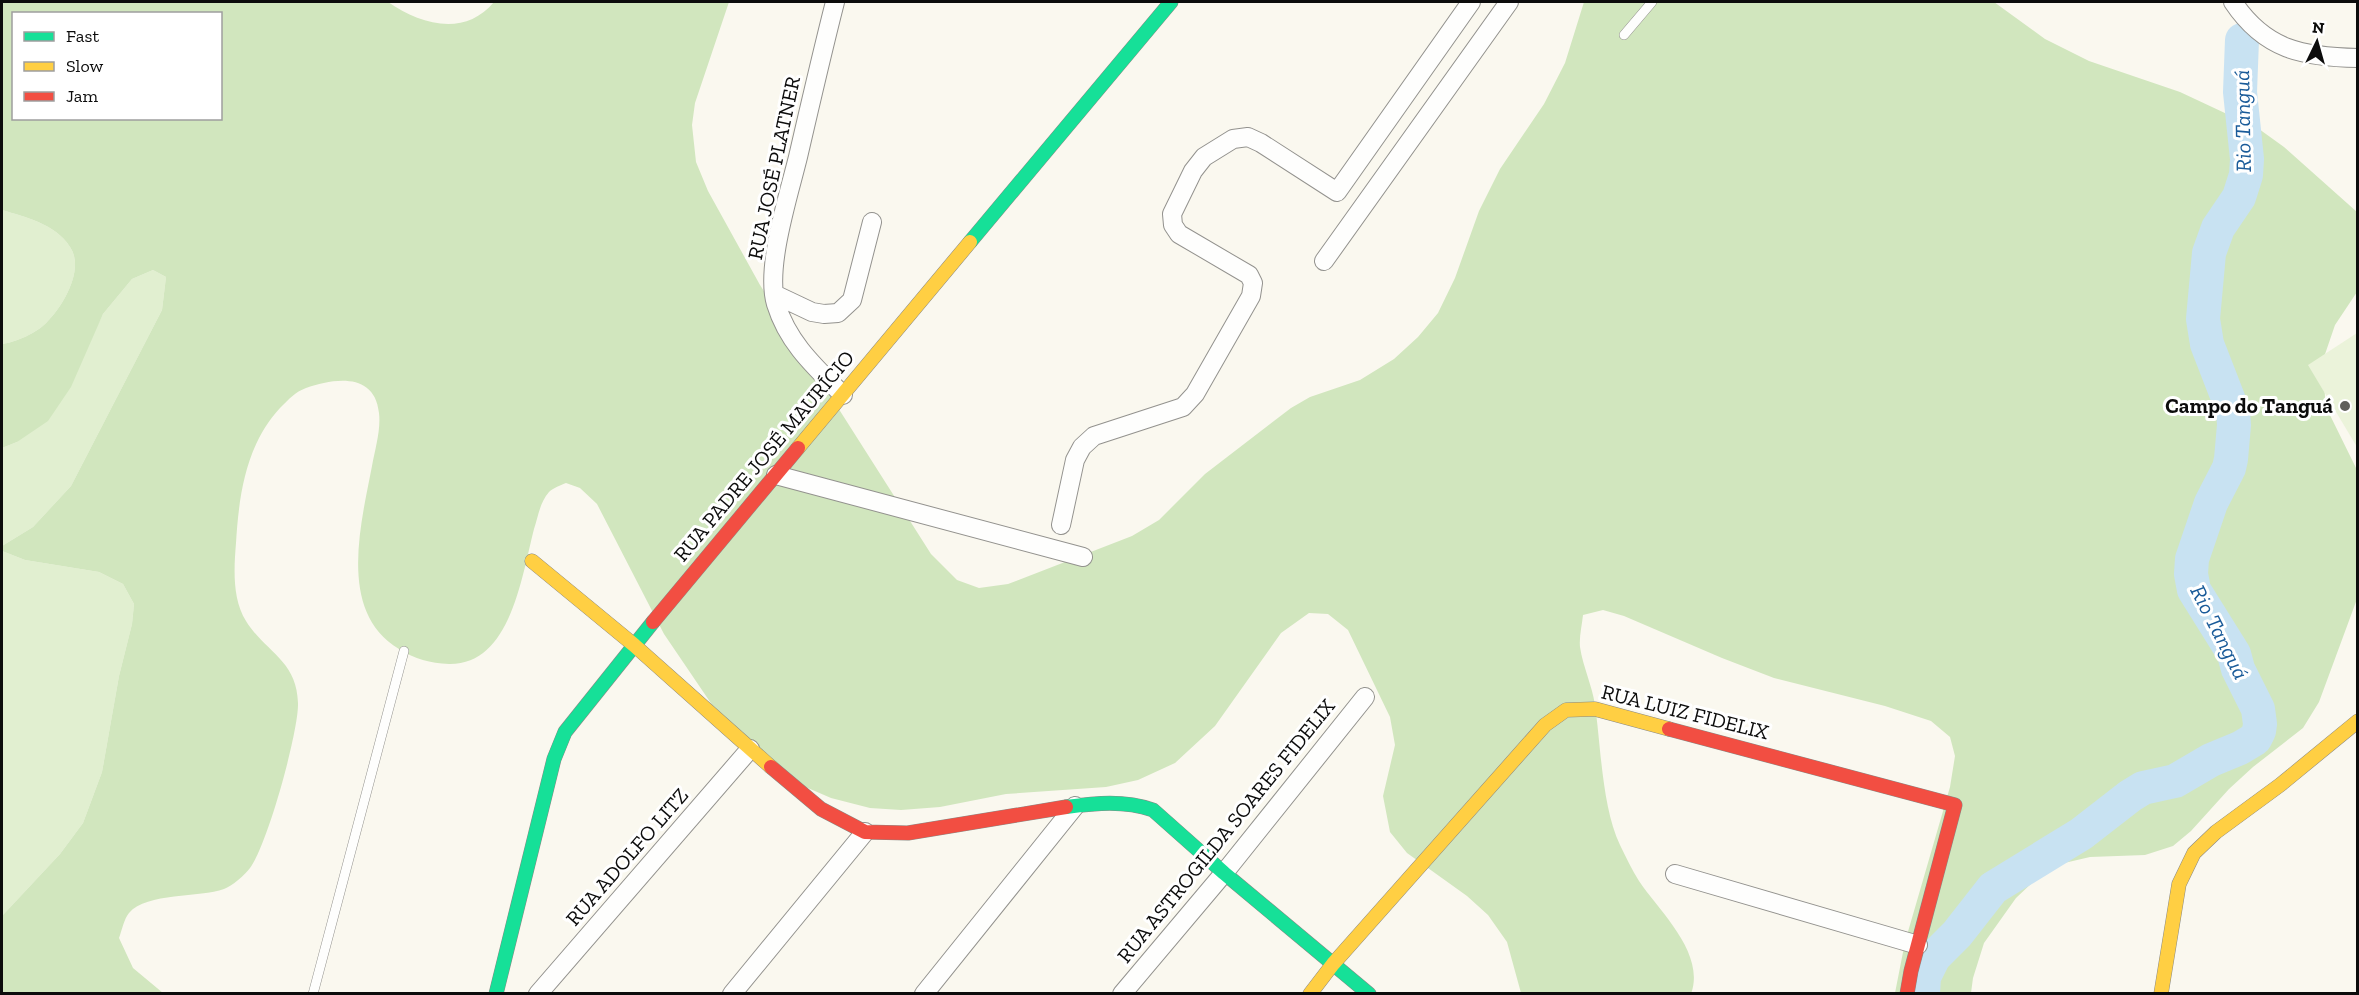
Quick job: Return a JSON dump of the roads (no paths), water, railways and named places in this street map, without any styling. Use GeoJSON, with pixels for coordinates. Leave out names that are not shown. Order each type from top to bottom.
{"type":"FeatureCollection","features":[{"type":"Feature","properties":{"kind":"street","name":"RUA JOSÉ PLATNER"},"geometry":{"type":"LineString","coordinates":[[835,2],[780,232],[774,294],[787,333],[803,356],[843,395]]}},
{"type":"Feature","properties":{"kind":"street","name":"RUA PADRE JOSÉ MAURÍCIO"},"geometry":{"type":"LineString","coordinates":[[496,993],[554,759],[565,732],[634,645],[1171,2]]}},
{"type":"Feature","properties":{"kind":"street"},"geometry":{"type":"LineString","coordinates":[[1061,525],[1075,460],[1082,447],[1094,436],[1184,407],[1195,394],[1251,296],[1253,283],[1249,274],[1179,234],[1173,225],[1172,214],[1193,171],[1204,157],[1233,139],[1248,137],[1262,143],[1337,192],[1472,2]]}},
{"type":"Feature","properties":{"kind":"street"},"geometry":{"type":"LineString","coordinates":[[1324,261],[1509,2]]}},
{"type":"Feature","properties":{"kind":"street"},"geometry":{"type":"LineString","coordinates":[[2233,2],[2258,32],[2282,47],[2310,56],[2358,58]]}},
{"type":"Feature","properties":{"kind":"street"},"geometry":{"type":"LineString","coordinates":[[774,294],[812,312],[838,313],[852,300],[872,222]]}},
{"type":"Feature","properties":{"kind":"street"},"geometry":{"type":"LineString","coordinates":[[776,475],[1083,557]]}},
{"type":"Feature","properties":{"kind":"street"},"geometry":{"type":"LineString","coordinates":[[532,561],[634,645],[750,749],[821,808],[865,832],[908,833],[1075,806],[1116,802],[1138,805],[1153,810],[1224,873],[1369,993]]}},
{"type":"Feature","properties":{"kind":"street","name":"RUA ASTROGILDA SOARES FIDELIX"},"geometry":{"type":"LineString","coordinates":[[1122,993],[1224,873],[1365,697]]}},
{"type":"Feature","properties":{"kind":"street","name":"RUA LUIZ FIDELIX"},"geometry":{"type":"LineString","coordinates":[[1310,993],[1333,964],[1545,725],[1566,710],[1595,709],[1955,805],[1918,945]]}},
{"type":"Feature","properties":{"kind":"street"},"geometry":{"type":"LineString","coordinates":[[2161,993],[2179,884],[2194,853],[2216,832],[2280,785],[2358,721]]}},
{"type":"Feature","properties":{"kind":"street","name":"RUA ADOLFO LITZ"},"geometry":{"type":"LineString","coordinates":[[537,993],[750,749]]}},
{"type":"Feature","properties":{"kind":"street"},"geometry":{"type":"LineString","coordinates":[[924,993],[1075,806]]}},
{"type":"Feature","properties":{"kind":"street"},"geometry":{"type":"LineString","coordinates":[[732,993],[865,832]]}},
{"type":"Feature","properties":{"kind":"street"},"geometry":{"type":"LineString","coordinates":[[1675,874],[1918,945],[1907,993]]}},
{"type":"Feature","properties":{"kind":"lane"},"geometry":{"type":"LineString","coordinates":[[1624,35],[1652,2]]}},
{"type":"Feature","properties":{"kind":"lane"},"geometry":{"type":"LineString","coordinates":[[314,993],[404,651]]}},
{"type":"Feature","properties":{"kind":"waterway","name":"Rio Tanguá"},"geometry":{"type":"LineString","coordinates":[[1923,994],[1924,977],[1934,957],[1957,934],[1993,888],[2081,834],[2143,788],[2175,781],[2211,760],[2240,748],[2255,739],[2259,731],[2258,709],[2238,669],[2234,654],[2194,590],[2191,574],[2192,559],[2211,503],[2229,468],[2231,459],[2233,411],[2207,344],[2203,319],[2209,253],[2218,228],[2239,197],[2246,175],[2247,159],[2240,92],[2242,40]]}},
{"type":"Feature","properties":{"kind":"place","name":"Campo do Tanguá"},"geometry":{"type":"Point","coordinates":[2345,406]}}]}
